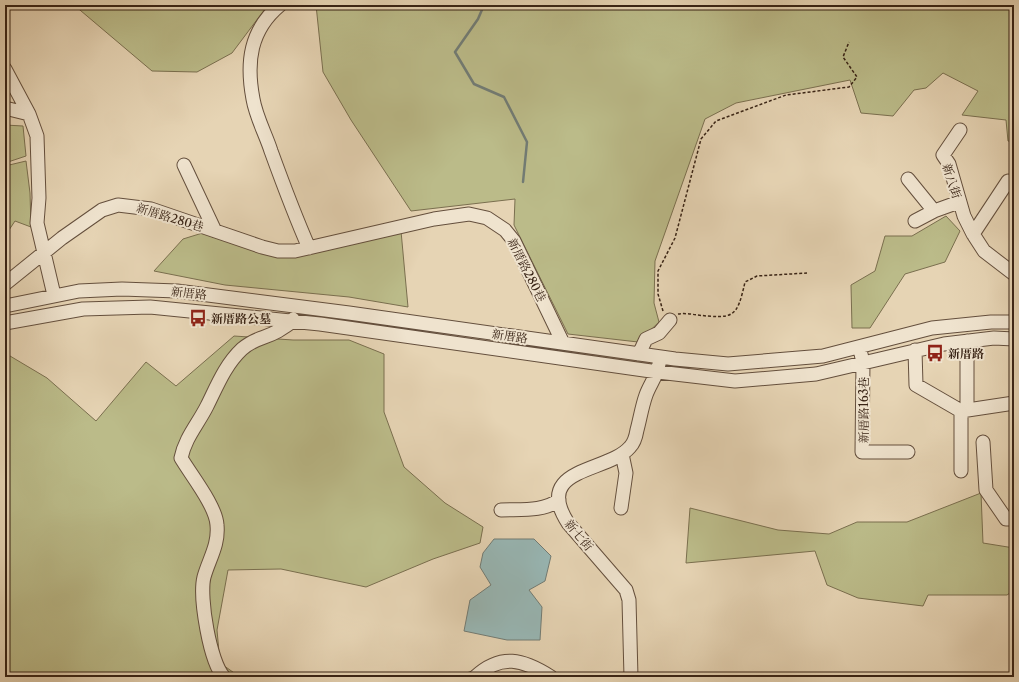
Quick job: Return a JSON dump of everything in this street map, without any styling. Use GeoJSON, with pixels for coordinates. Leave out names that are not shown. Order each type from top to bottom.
{"type":"FeatureCollection","features":[{"type":"Feature","properties":{"kind":"street"},"geometry":{"type":"LineString","coordinates":[[280,5],[268,15],[258,30],[251,50],[253,100],[287,196],[309,248]]}},
{"type":"Feature","properties":{"kind":"street"},"geometry":{"type":"LineString","coordinates":[[5,69],[29,114],[37,136],[40,198],[37,223],[54,295]]}},
{"type":"Feature","properties":{"kind":"street"},"geometry":{"type":"LineString","coordinates":[[5,108],[29,114]]}},
{"type":"Feature","properties":{"kind":"street","name":"新八街"},"geometry":{"type":"LineString","coordinates":[[960,130],[943,155],[949,164],[959,202],[973,234],[984,251],[1014,274]]}},
{"type":"Feature","properties":{"kind":"street"},"geometry":{"type":"LineString","coordinates":[[184,165],[215,231]]}},
{"type":"Feature","properties":{"kind":"street"},"geometry":{"type":"LineString","coordinates":[[908,179],[934,211]]}},
{"type":"Feature","properties":{"kind":"street"},"geometry":{"type":"LineString","coordinates":[[973,234],[1008,181]]}},
{"type":"Feature","properties":{"kind":"street"},"geometry":{"type":"LineString","coordinates":[[915,221],[934,211],[959,202]]}},
{"type":"Feature","properties":{"kind":"street","name":"新厝路280巷"},"geometry":{"type":"LineString","coordinates":[[5,284],[43,252],[102,210],[118,205],[151,209],[262,247],[295,251],[434,219],[469,214],[487,218],[505,230],[514,240],[563,343]]}},
{"type":"Feature","properties":{"kind":"street","name":"新厝路"},"geometry":{"type":"LineString","coordinates":[[5,306],[78,291],[122,289],[177,291],[593,348],[728,364],[823,356],[932,328],[991,322],[1014,322]]}},
{"type":"Feature","properties":{"kind":"street"},"geometry":{"type":"LineString","coordinates":[[224,677],[217,666],[202,602],[204,578],[216,547],[217,524],[209,502],[181,458],[183,447],[207,407],[217,383],[230,362],[242,349],[258,338],[277,332],[293,321],[293,306]]}},
{"type":"Feature","properties":{"kind":"street","name":"新厝路"},"geometry":{"type":"LineString","coordinates":[[5,323],[83,309],[150,307],[293,321],[658,372],[735,381],[816,374],[915,350],[967,341],[1014,338]]}},
{"type":"Feature","properties":{"kind":"street"},"geometry":{"type":"LineString","coordinates":[[639,354],[646,339],[659,333],[668,322]]}},
{"type":"Feature","properties":{"kind":"street"},"geometry":{"type":"LineString","coordinates":[[961,471],[967,341]]}},
{"type":"Feature","properties":{"kind":"street","name":"新厝路163巷"},"geometry":{"type":"LineString","coordinates":[[859,347],[863,362],[862,452],[908,452]]}},
{"type":"Feature","properties":{"kind":"street"},"geometry":{"type":"LineString","coordinates":[[590,362],[593,348]]}},
{"type":"Feature","properties":{"kind":"street"},"geometry":{"type":"LineString","coordinates":[[915,350],[916,385],[964,410],[1014,404]]}},
{"type":"Feature","properties":{"kind":"street"},"geometry":{"type":"LineString","coordinates":[[501,510],[541,508],[552,505],[559,500],[563,484],[570,477],[622,454],[630,447],[635,439],[646,394],[658,372],[661,357]]}},
{"type":"Feature","properties":{"kind":"street"},"geometry":{"type":"LineString","coordinates":[[983,442],[986,490],[1006,519],[1014,519]]}},
{"type":"Feature","properties":{"kind":"street"},"geometry":{"type":"LineString","coordinates":[[621,508],[626,473],[622,454]]}},
{"type":"Feature","properties":{"kind":"street","name":"新七街"},"geometry":{"type":"LineString","coordinates":[[559,500],[562,514],[568,523],[626,590],[629,600],[631,677]]}},
{"type":"Feature","properties":{"kind":"street"},"geometry":{"type":"LineString","coordinates":[[475,677],[502,660],[513,660],[536,668],[550,677]]}},
{"type":"Feature","properties":{"kind":"path"},"geometry":{"type":"LineString","coordinates":[[807,274],[757,276],[745,282],[741,301],[736,312],[723,318],[679,313],[668,322],[658,294],[658,271],[675,238],[701,139],[716,121],[786,95],[849,88],[857,77],[843,57],[849,42]]}},
{"type":"Feature","properties":{"kind":"green space"},"geometry":{"type":"Polygon","coordinates":[[[74,5],[268,5],[232,53],[197,72],[152,71],[74,5]]]}},
{"type":"Feature","properties":{"kind":"green space"},"geometry":{"type":"Polygon","coordinates":[[[316,5],[1014,5],[1014,142],[1008,141],[1006,120],[962,115],[978,91],[943,73],[926,88],[914,90],[893,116],[861,113],[850,80],[736,103],[705,119],[655,261],[654,303],[659,322],[638,342],[568,334],[514,225],[515,199],[411,211],[351,120],[323,72],[316,5]]]}},
{"type":"Feature","properties":{"kind":"green space"},"geometry":{"type":"Polygon","coordinates":[[[5,125],[23,126],[26,156],[5,163],[5,125]]]}},
{"type":"Feature","properties":{"kind":"green space"},"geometry":{"type":"Polygon","coordinates":[[[26,161],[30,193],[31,227],[15,221],[5,236],[5,166],[26,161]]]}},
{"type":"Feature","properties":{"kind":"green space"},"geometry":{"type":"Polygon","coordinates":[[[946,216],[960,231],[945,262],[905,274],[870,328],[852,328],[851,285],[875,271],[885,236],[912,236],[946,216]]]}},
{"type":"Feature","properties":{"kind":"green space"},"geometry":{"type":"Polygon","coordinates":[[[209,231],[299,253],[401,231],[408,307],[349,297],[225,285],[154,271],[183,239],[209,231]]]}},
{"type":"Feature","properties":{"kind":"green space"},"geometry":{"type":"Polygon","coordinates":[[[234,336],[293,340],[349,340],[384,354],[384,412],[404,467],[445,503],[483,527],[480,543],[433,559],[366,587],[281,569],[228,570],[217,630],[220,663],[240,677],[5,677],[5,353],[47,378],[96,421],[146,362],[176,386],[234,336]]]}},
{"type":"Feature","properties":{"kind":"green space"},"geometry":{"type":"Polygon","coordinates":[[[981,493],[983,543],[1014,548],[1014,590],[1007,595],[928,595],[923,606],[858,598],[827,585],[815,551],[686,563],[690,508],[778,530],[829,534],[857,522],[907,522],[981,493]]]}},
{"type":"Feature","properties":{"kind":"green space"},"geometry":{"type":"Polygon","coordinates":[[[472,671],[516,677],[455,677],[472,671]]]}},
{"type":"Feature","properties":{"kind":"water"},"geometry":{"type":"Polygon","coordinates":[[[494,539],[534,539],[551,556],[545,581],[529,590],[542,607],[540,640],[507,640],[464,631],[470,600],[491,585],[480,567],[483,553],[494,539]]]}},
{"type":"Feature","properties":{"kind":"waterway"},"geometry":{"type":"LineString","coordinates":[[484,5],[478,19],[455,52],[474,84],[504,97],[527,142],[523,182]]}},
{"type":"Feature","properties":{"kind":"place","name":"新厝路公墓"},"geometry":{"type":"Point","coordinates":[198,318]}},
{"type":"Feature","properties":{"kind":"place","name":"新厝路"},"geometry":{"type":"Point","coordinates":[935,353]}}]}
